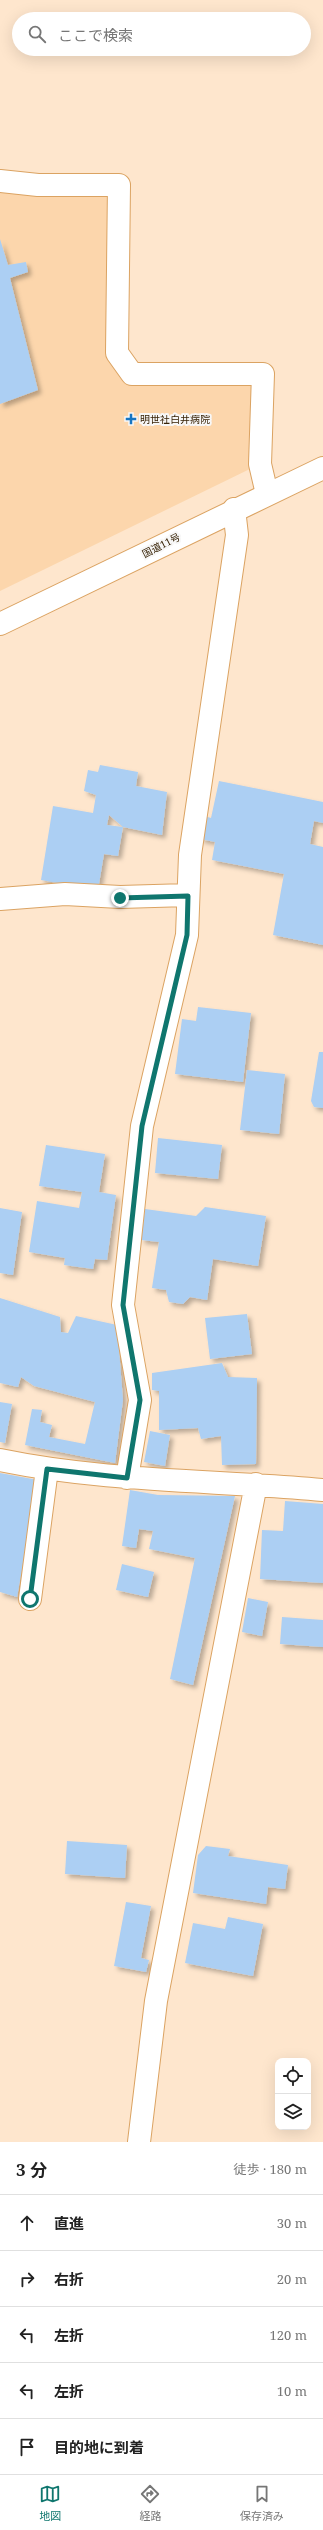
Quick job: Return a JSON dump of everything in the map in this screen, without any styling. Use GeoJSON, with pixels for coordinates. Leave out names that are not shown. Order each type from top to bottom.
{"type":"FeatureCollection","features":[{"type":"Feature","properties":{"kind":"main road"},"geometry":{"type":"LineString","coordinates":[[0,181],[38,185],[119,185],[117,353],[132,374],[263,374],[260,464],[267,494]]}},
{"type":"Feature","properties":{"kind":"main road","name":"国道11号"},"geometry":{"type":"LineString","coordinates":[[0,624],[234,509],[323,468]]}},
{"type":"Feature","properties":{"kind":"main road"},"geometry":{"type":"LineString","coordinates":[[127,1478],[140,1400],[123,1305],[142,1126],[187,935],[190,855],[237,535],[234,509]]}},
{"type":"Feature","properties":{"kind":"main road"},"geometry":{"type":"LineString","coordinates":[[0,899],[66,894],[120,898],[188,896]]}},
{"type":"Feature","properties":{"kind":"main road"},"geometry":{"type":"LineString","coordinates":[[0,1460],[47,1469],[127,1478],[256,1484],[323,1490]]}},
{"type":"Feature","properties":{"kind":"main road"},"geometry":{"type":"LineString","coordinates":[[30,1599],[47,1469]]}},
{"type":"Feature","properties":{"kind":"main road"},"geometry":{"type":"LineString","coordinates":[[139,2142],[156,2001],[256,1484]]}},
{"type":"Feature","properties":{"kind":"shaded area","name":"明世社白井病院"},"geometry":{"type":"Polygon","coordinates":[[[0,181],[119,185],[117,353],[132,374],[263,374],[260,464],[0,591],[0,181]]]}},
{"type":"Feature","properties":{"kind":"building"},"geometry":{"type":"Polygon","coordinates":[[[0,239],[8,265],[26,262],[28,272],[10,278],[38,390],[0,404],[0,239]]]}},
{"type":"Feature","properties":{"kind":"building"},"geometry":{"type":"Polygon","coordinates":[[[100,765],[138,772],[136,786],[167,792],[162,835],[123,827],[118,856],[104,854],[98,890],[41,880],[53,806],[93,813],[96,795],[84,791],[88,770],[98,772],[100,765]],[[109,815],[107,825],[123,827],[109,815]]]}},
{"type":"Feature","properties":{"kind":"building"},"geometry":{"type":"Polygon","coordinates":[[[219,781],[323,802],[323,823],[314,821],[310,844],[323,847],[323,945],[273,935],[284,874],[212,860],[215,842],[200,839],[204,816],[211,818],[219,781]]]}},
{"type":"Feature","properties":{"kind":"building"},"geometry":{"type":"Polygon","coordinates":[[[198,1007],[251,1013],[243,1082],[175,1074],[182,1019],[196,1021],[198,1007]]]}},
{"type":"Feature","properties":{"kind":"building"},"geometry":{"type":"Polygon","coordinates":[[[319,1052],[323,1052],[323,1108],[314,1107],[311,1101],[319,1052]]]}},
{"type":"Feature","properties":{"kind":"building"},"geometry":{"type":"Polygon","coordinates":[[[247,1070],[285,1074],[279,1134],[240,1130],[247,1070]]]}},
{"type":"Feature","properties":{"kind":"building"},"geometry":{"type":"Polygon","coordinates":[[[158,1138],[222,1145],[218,1179],[155,1173],[158,1138]]]}},
{"type":"Feature","properties":{"kind":"building"},"geometry":{"type":"Polygon","coordinates":[[[46,1145],[105,1154],[99,1192],[116,1195],[107,1260],[95,1259],[93,1269],[64,1265],[65,1258],[29,1252],[37,1201],[79,1208],[82,1192],[39,1186],[46,1145]]]}},
{"type":"Feature","properties":{"kind":"building"},"geometry":{"type":"Polygon","coordinates":[[[205,1207],[266,1216],[258,1266],[213,1259],[207,1300],[190,1297],[183,1304],[169,1302],[166,1290],[152,1288],[159,1242],[141,1240],[145,1209],[196,1216],[205,1207]]]}},
{"type":"Feature","properties":{"kind":"building"},"geometry":{"type":"Polygon","coordinates":[[[0,1208],[22,1212],[13,1275],[0,1273],[0,1208]]]}},
{"type":"Feature","properties":{"kind":"building"},"geometry":{"type":"Polygon","coordinates":[[[0,1298],[60,1317],[61,1332],[68,1333],[76,1316],[117,1325],[123,1400],[115,1463],[25,1445],[32,1409],[42,1410],[40,1422],[52,1425],[49,1437],[85,1444],[95,1402],[34,1386],[21,1377],[18,1387],[0,1383],[0,1298]]]}},
{"type":"Feature","properties":{"kind":"building"},"geometry":{"type":"Polygon","coordinates":[[[247,1314],[252,1354],[210,1359],[205,1318],[247,1314]]]}},
{"type":"Feature","properties":{"kind":"building"},"geometry":{"type":"Polygon","coordinates":[[[222,1363],[228,1377],[257,1378],[256,1464],[222,1465],[221,1436],[201,1439],[198,1428],[159,1430],[159,1391],[152,1390],[152,1373],[222,1363]]]}},
{"type":"Feature","properties":{"kind":"building"},"geometry":{"type":"Polygon","coordinates":[[[0,1402],[12,1404],[5,1443],[0,1442],[0,1402]]]}},
{"type":"Feature","properties":{"kind":"building"},"geometry":{"type":"Polygon","coordinates":[[[150,1431],[170,1435],[165,1466],[144,1462],[150,1431]]]}},
{"type":"Feature","properties":{"kind":"building"},"geometry":{"type":"Polygon","coordinates":[[[0,1473],[38,1480],[17,1597],[0,1592],[0,1473]]]}},
{"type":"Feature","properties":{"kind":"building"},"geometry":{"type":"Polygon","coordinates":[[[130,1490],[158,1495],[235,1496],[193,1685],[170,1679],[195,1558],[149,1549],[153,1531],[139,1529],[136,1548],[122,1546],[130,1490]]]}},
{"type":"Feature","properties":{"kind":"building"},"geometry":{"type":"Polygon","coordinates":[[[285,1501],[323,1504],[323,1583],[260,1579],[262,1530],[283,1531],[285,1501]]]}},
{"type":"Feature","properties":{"kind":"building"},"geometry":{"type":"Polygon","coordinates":[[[122,1564],[154,1572],[148,1597],[116,1590],[122,1564]]]}},
{"type":"Feature","properties":{"kind":"building"},"geometry":{"type":"Polygon","coordinates":[[[248,1598],[268,1602],[262,1636],[242,1632],[248,1598]]]}},
{"type":"Feature","properties":{"kind":"building"},"geometry":{"type":"Polygon","coordinates":[[[282,1617],[323,1620],[323,1647],[280,1644],[282,1617]]]}},
{"type":"Feature","properties":{"kind":"building"},"geometry":{"type":"Polygon","coordinates":[[[67,1841],[127,1845],[125,1878],[65,1874],[67,1841]]]}},
{"type":"Feature","properties":{"kind":"building"},"geometry":{"type":"Polygon","coordinates":[[[206,1846],[230,1849],[228,1856],[288,1865],[285,1889],[268,1887],[266,1904],[193,1893],[198,1855],[206,1846]]]}},
{"type":"Feature","properties":{"kind":"building"},"geometry":{"type":"Polygon","coordinates":[[[126,1902],[151,1906],[141,1958],[149,1960],[146,1972],[114,1966],[126,1902]]]}},
{"type":"Feature","properties":{"kind":"building"},"geometry":{"type":"Polygon","coordinates":[[[228,1917],[263,1924],[253,1976],[185,1963],[193,1923],[225,1929],[228,1917]]]}},
{"type":"Feature","properties":{"kind":"place","name":"明世社白井病院"},"geometry":{"type":"Point","coordinates":[131,419]}},
{"type":"Feature","properties":{"kind":"route"},"geometry":{"type":"LineString","coordinates":[[30,1599],[47,1469],[127,1478],[140,1400],[123,1305],[142,1126],[187,935],[188,896],[120,898]]}}]}
